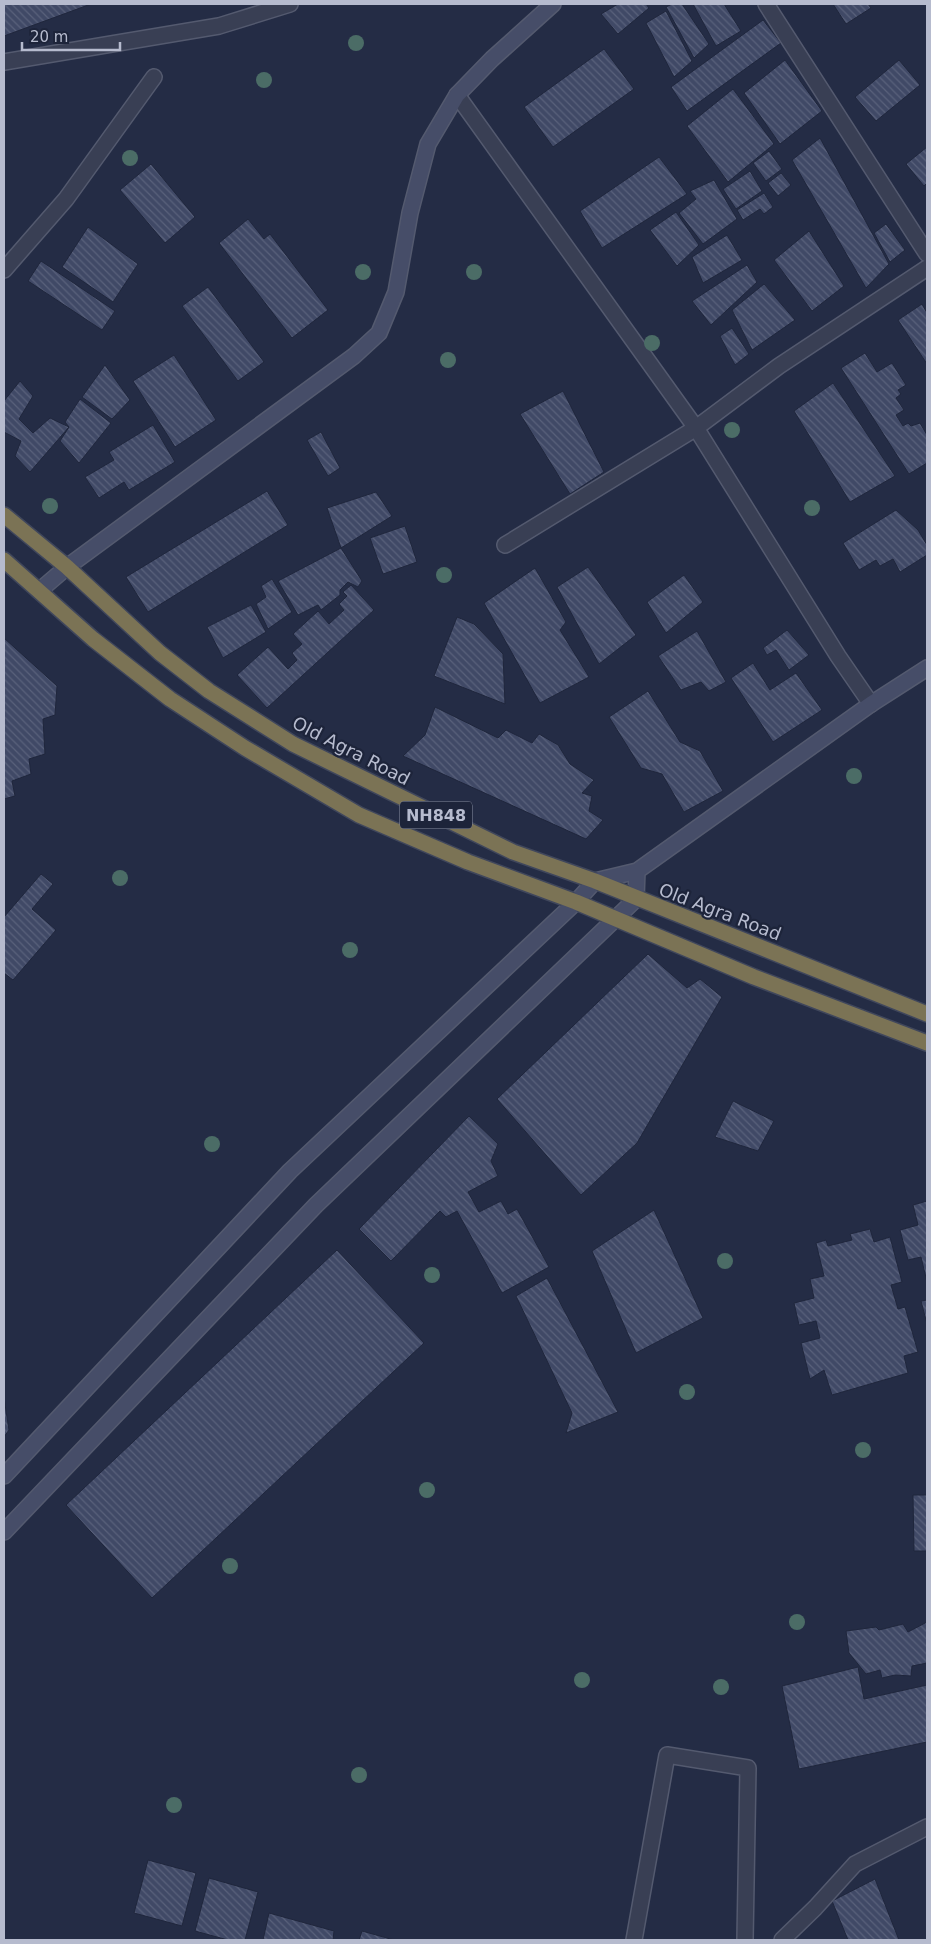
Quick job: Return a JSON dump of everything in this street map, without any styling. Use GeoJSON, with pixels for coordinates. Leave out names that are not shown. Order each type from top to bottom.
{"type":"FeatureCollection","features":[{"type":"Feature","properties":{"kind":"highway","name":"Old Agra Road"},"geometry":{"type":"LineString","coordinates":[[4,515],[67,567],[167,659],[209,692],[293,744],[513,852],[594,882],[927,1014]]}},
{"type":"Feature","properties":{"kind":"highway","name":"NH848"},"geometry":{"type":"LineString","coordinates":[[4,560],[93,639],[170,699],[245,748],[359,815],[468,862],[576,902],[754,977],[927,1043]]}},
{"type":"Feature","properties":{"kind":"street"},"geometry":{"type":"LineString","coordinates":[[4,62],[219,26],[290,4]]}},
{"type":"Feature","properties":{"kind":"street"},"geometry":{"type":"LineString","coordinates":[[39,591],[67,567],[354,356],[379,333],[396,292],[410,213],[428,144],[457,95],[550,4]]}},
{"type":"Feature","properties":{"kind":"street"},"geometry":{"type":"LineString","coordinates":[[766,4],[927,254]]}},
{"type":"Feature","properties":{"kind":"street"},"geometry":{"type":"LineString","coordinates":[[4,270],[66,199],[154,77]]}},
{"type":"Feature","properties":{"kind":"street"},"geometry":{"type":"LineString","coordinates":[[457,95],[696,428],[838,656],[871,704]]}},
{"type":"Feature","properties":{"kind":"street"},"geometry":{"type":"LineString","coordinates":[[505,545],[696,428],[779,366],[927,268]]}},
{"type":"Feature","properties":{"kind":"street"},"geometry":{"type":"LineString","coordinates":[[4,1476],[290,1171],[576,902],[594,882],[638,871],[871,704],[927,668]]}},
{"type":"Feature","properties":{"kind":"street"},"geometry":{"type":"LineString","coordinates":[[4,1532],[316,1204],[636,899],[638,871]]}},
{"type":"Feature","properties":{"kind":"street"},"geometry":{"type":"LineString","coordinates":[[634,1940],[667,1755],[748,1768],[744,1940]]}},
{"type":"Feature","properties":{"kind":"street"},"geometry":{"type":"LineString","coordinates":[[782,1940],[815,1908],[855,1864],[927,1826]]}},
{"type":"Feature","properties":{"kind":"building"},"geometry":{"type":"Polygon","coordinates":[[[4,4],[91,4],[4,36],[4,4]]]}},
{"type":"Feature","properties":{"kind":"building"},"geometry":{"type":"Polygon","coordinates":[[[618,4],[646,4],[649,8],[618,34],[601,14],[618,4]]]}},
{"type":"Feature","properties":{"kind":"building"},"geometry":{"type":"Polygon","coordinates":[[[672,4],[682,4],[709,44],[694,58],[666,7],[672,4]]]}},
{"type":"Feature","properties":{"kind":"building"},"geometry":{"type":"Polygon","coordinates":[[[693,4],[724,4],[741,31],[716,46],[693,4]]]}},
{"type":"Feature","properties":{"kind":"building"},"geometry":{"type":"Polygon","coordinates":[[[833,4],[868,4],[871,8],[846,24],[833,4]]]}},
{"type":"Feature","properties":{"kind":"building"},"geometry":{"type":"Polygon","coordinates":[[[666,11],[692,61],[674,77],[646,23],[666,11]]]}},
{"type":"Feature","properties":{"kind":"building"},"geometry":{"type":"Polygon","coordinates":[[[763,20],[781,43],[687,111],[671,87],[763,20]]]}},
{"type":"Feature","properties":{"kind":"building"},"geometry":{"type":"Polygon","coordinates":[[[604,49],[634,89],[553,147],[524,107],[604,49]]]}},
{"type":"Feature","properties":{"kind":"building"},"geometry":{"type":"Polygon","coordinates":[[[785,60],[822,111],[780,144],[744,93],[785,60]]]}},
{"type":"Feature","properties":{"kind":"building"},"geometry":{"type":"Polygon","coordinates":[[[899,60],[920,85],[876,121],[855,97],[899,60]]]}},
{"type":"Feature","properties":{"kind":"building"},"geometry":{"type":"Polygon","coordinates":[[[733,89],[774,144],[728,182],[687,126],[733,89]]]}},
{"type":"Feature","properties":{"kind":"building"},"geometry":{"type":"Polygon","coordinates":[[[820,138],[889,264],[866,288],[792,160],[820,138]]]}},
{"type":"Feature","properties":{"kind":"building"},"geometry":{"type":"Polygon","coordinates":[[[927,147],[927,183],[924,186],[906,164],[927,147]]]}},
{"type":"Feature","properties":{"kind":"building"},"geometry":{"type":"Polygon","coordinates":[[[769,151],[782,169],[766,181],[753,163],[769,151]]]}},
{"type":"Feature","properties":{"kind":"building"},"geometry":{"type":"Polygon","coordinates":[[[659,157],[687,194],[602,248],[580,211],[659,157]]]}},
{"type":"Feature","properties":{"kind":"building"},"geometry":{"type":"Polygon","coordinates":[[[151,164],[195,217],[165,243],[120,190],[151,164]]]}},
{"type":"Feature","properties":{"kind":"building"},"geometry":{"type":"Polygon","coordinates":[[[750,171],[762,191],[736,209],[723,189],[750,171]]]}},
{"type":"Feature","properties":{"kind":"building"},"geometry":{"type":"Polygon","coordinates":[[[781,173],[791,185],[778,196],[768,183],[781,173]]]}},
{"type":"Feature","properties":{"kind":"building"},"geometry":{"type":"Polygon","coordinates":[[[714,180],[737,219],[703,244],[679,213],[696,199],[690,191],[714,180]]]}},
{"type":"Feature","properties":{"kind":"building"},"geometry":{"type":"Polygon","coordinates":[[[764,193],[773,207],[764,214],[760,209],[743,220],[737,210],[764,193]]]}},
{"type":"Feature","properties":{"kind":"building"},"geometry":{"type":"Polygon","coordinates":[[[676,212],[699,245],[677,266],[650,230],[676,212]]]}},
{"type":"Feature","properties":{"kind":"building"},"geometry":{"type":"Polygon","coordinates":[[[248,219],[264,239],[270,234],[328,310],[292,338],[219,243],[248,219]]]}},
{"type":"Feature","properties":{"kind":"building"},"geometry":{"type":"Polygon","coordinates":[[[886,224],[905,250],[890,262],[874,233],[886,224]]]}},
{"type":"Feature","properties":{"kind":"building"},"geometry":{"type":"Polygon","coordinates":[[[88,227],[138,264],[113,302],[62,267],[88,227]]]}},
{"type":"Feature","properties":{"kind":"building"},"geometry":{"type":"Polygon","coordinates":[[[809,231],[844,286],[812,311],[774,260],[809,231]]]}},
{"type":"Feature","properties":{"kind":"building"},"geometry":{"type":"Polygon","coordinates":[[[727,235],[742,260],[703,283],[692,257],[727,235]]]}},
{"type":"Feature","properties":{"kind":"building"},"geometry":{"type":"Polygon","coordinates":[[[41,261],[115,311],[102,330],[28,281],[41,261]]]}},
{"type":"Feature","properties":{"kind":"building"},"geometry":{"type":"Polygon","coordinates":[[[747,265],[757,282],[711,325],[692,301],[747,265]]]}},
{"type":"Feature","properties":{"kind":"building"},"geometry":{"type":"Polygon","coordinates":[[[764,284],[795,320],[752,350],[732,310],[764,284]]]}},
{"type":"Feature","properties":{"kind":"building"},"geometry":{"type":"Polygon","coordinates":[[[208,287],[264,362],[238,381],[182,306],[208,287]]]}},
{"type":"Feature","properties":{"kind":"building"},"geometry":{"type":"Polygon","coordinates":[[[922,304],[927,313],[927,364],[898,320],[922,304]]]}},
{"type":"Feature","properties":{"kind":"building"},"geometry":{"type":"Polygon","coordinates":[[[732,328],[749,354],[735,365],[720,336],[732,328]]]}},
{"type":"Feature","properties":{"kind":"building"},"geometry":{"type":"Polygon","coordinates":[[[865,353],[877,372],[892,363],[906,385],[898,390],[901,394],[896,398],[904,410],[896,415],[903,426],[908,423],[911,426],[920,423],[927,435],[927,463],[909,474],[841,368],[865,353]]]}},
{"type":"Feature","properties":{"kind":"building"},"geometry":{"type":"Polygon","coordinates":[[[174,355],[216,420],[175,447],[133,381],[174,355]]]}},
{"type":"Feature","properties":{"kind":"building"},"geometry":{"type":"Polygon","coordinates":[[[105,365],[130,400],[112,419],[82,397],[105,365]]]}},
{"type":"Feature","properties":{"kind":"building"},"geometry":{"type":"Polygon","coordinates":[[[20,381],[33,396],[19,419],[33,433],[50,418],[69,427],[30,472],[15,456],[21,441],[4,432],[4,401],[20,381]]]}},
{"type":"Feature","properties":{"kind":"building"},"geometry":{"type":"Polygon","coordinates":[[[833,383],[895,476],[850,502],[794,411],[833,383]]]}},
{"type":"Feature","properties":{"kind":"building"},"geometry":{"type":"Polygon","coordinates":[[[563,391],[604,472],[570,494],[520,414],[563,391]]]}},
{"type":"Feature","properties":{"kind":"building"},"geometry":{"type":"Polygon","coordinates":[[[80,399],[111,423],[79,463],[60,441],[69,427],[65,422],[80,399]]]}},
{"type":"Feature","properties":{"kind":"building"},"geometry":{"type":"Polygon","coordinates":[[[153,425],[175,462],[129,490],[124,482],[99,498],[85,477],[114,460],[109,452],[153,425]]]}},
{"type":"Feature","properties":{"kind":"building"},"geometry":{"type":"Polygon","coordinates":[[[321,432],[340,468],[328,476],[307,440],[321,432]]]}},
{"type":"Feature","properties":{"kind":"building"},"geometry":{"type":"Polygon","coordinates":[[[267,491],[288,525],[148,612],[126,577],[267,491]]]}},
{"type":"Feature","properties":{"kind":"building"},"geometry":{"type":"Polygon","coordinates":[[[376,492],[392,516],[341,548],[327,508],[376,492]]]}},
{"type":"Feature","properties":{"kind":"building"},"geometry":{"type":"Polygon","coordinates":[[[896,510],[918,530],[927,545],[927,555],[900,572],[893,559],[880,566],[876,560],[859,570],[843,543],[896,510]]]}},
{"type":"Feature","properties":{"kind":"building"},"geometry":{"type":"Polygon","coordinates":[[[405,526],[417,562],[383,574],[370,538],[405,526]]]}},
{"type":"Feature","properties":{"kind":"building"},"geometry":{"type":"Polygon","coordinates":[[[341,548],[362,581],[358,587],[348,582],[340,590],[340,595],[321,610],[318,605],[298,615],[278,581],[341,548]]]}},
{"type":"Feature","properties":{"kind":"building"},"geometry":{"type":"Polygon","coordinates":[[[588,567],[636,635],[599,664],[557,587],[588,567]]]}},
{"type":"Feature","properties":{"kind":"building"},"geometry":{"type":"Polygon","coordinates":[[[535,568],[566,622],[560,630],[589,677],[540,703],[484,603],[535,568]]]}},
{"type":"Feature","properties":{"kind":"building"},"geometry":{"type":"Polygon","coordinates":[[[684,575],[703,602],[666,633],[647,602],[684,575]]]}},
{"type":"Feature","properties":{"kind":"building"},"geometry":{"type":"Polygon","coordinates":[[[272,579],[292,612],[268,629],[256,604],[266,597],[261,586],[272,579]]]}},
{"type":"Feature","properties":{"kind":"building"},"geometry":{"type":"Polygon","coordinates":[[[351,585],[374,610],[267,708],[237,675],[268,647],[288,669],[297,660],[292,653],[302,644],[293,634],[318,611],[329,624],[344,610],[339,604],[347,596],[343,592],[351,585]]]}},
{"type":"Feature","properties":{"kind":"building"},"geometry":{"type":"Polygon","coordinates":[[[251,605],[266,632],[223,658],[207,627],[251,605]]]}},
{"type":"Feature","properties":{"kind":"building"},"geometry":{"type":"Polygon","coordinates":[[[457,617],[474,624],[503,654],[505,704],[434,676],[457,617]]]}},
{"type":"Feature","properties":{"kind":"building"},"geometry":{"type":"Polygon","coordinates":[[[787,630],[809,655],[789,670],[776,650],[767,655],[763,648],[787,630]]]}},
{"type":"Feature","properties":{"kind":"building"},"geometry":{"type":"Polygon","coordinates":[[[697,631],[726,682],[709,691],[701,682],[681,690],[658,656],[697,631]]]}},
{"type":"Feature","properties":{"kind":"building"},"geometry":{"type":"Polygon","coordinates":[[[4,638],[57,686],[55,715],[43,719],[45,754],[29,759],[31,774],[12,781],[15,796],[4,799],[4,638]]]}},
{"type":"Feature","properties":{"kind":"building"},"geometry":{"type":"Polygon","coordinates":[[[753,663],[770,690],[796,673],[822,710],[773,742],[731,678],[753,663]]]}},
{"type":"Feature","properties":{"kind":"building"},"geometry":{"type":"Polygon","coordinates":[[[648,691],[680,742],[700,751],[723,791],[684,812],[662,774],[641,768],[609,717],[648,691]]]}},
{"type":"Feature","properties":{"kind":"building"},"geometry":{"type":"Polygon","coordinates":[[[435,707],[498,738],[506,730],[532,743],[539,734],[558,745],[570,764],[594,780],[582,793],[592,796],[589,811],[603,820],[586,839],[403,756],[425,735],[435,707]]]}},
{"type":"Feature","properties":{"kind":"building"},"geometry":{"type":"Polygon","coordinates":[[[41,874],[53,884],[32,909],[56,930],[13,980],[4,973],[4,917],[41,874]]]}},
{"type":"Feature","properties":{"kind":"building"},"geometry":{"type":"Polygon","coordinates":[[[648,954],[687,988],[700,979],[722,997],[637,1143],[581,1195],[497,1099],[648,954]]]}},
{"type":"Feature","properties":{"kind":"building"},"geometry":{"type":"Polygon","coordinates":[[[733,1101],[774,1121],[758,1151],[715,1137],[733,1101]]]}},
{"type":"Feature","properties":{"kind":"building"},"geometry":{"type":"Polygon","coordinates":[[[469,1116],[498,1144],[491,1161],[498,1176],[468,1192],[479,1212],[501,1201],[508,1214],[517,1209],[549,1267],[502,1293],[457,1211],[446,1217],[440,1211],[391,1261],[359,1229],[469,1116]]]}},
{"type":"Feature","properties":{"kind":"building"},"geometry":{"type":"Polygon","coordinates":[[[927,1201],[927,1282],[921,1257],[908,1260],[900,1230],[918,1225],[913,1205],[927,1201]]]}},
{"type":"Feature","properties":{"kind":"building"},"geometry":{"type":"Polygon","coordinates":[[[654,1210],[703,1318],[636,1353],[592,1251],[654,1210]]]}},
{"type":"Feature","properties":{"kind":"building"},"geometry":{"type":"Polygon","coordinates":[[[870,1229],[874,1242],[890,1237],[902,1282],[891,1285],[898,1309],[905,1307],[918,1352],[904,1356],[908,1373],[832,1395],[824,1370],[810,1379],[801,1343],[820,1338],[816,1321],[799,1325],[794,1303],[814,1298],[810,1279],[824,1276],[816,1243],[826,1240],[828,1246],[852,1240],[850,1234],[870,1229]]]}},
{"type":"Feature","properties":{"kind":"building"},"geometry":{"type":"Polygon","coordinates":[[[337,1250],[424,1343],[152,1598],[66,1505],[337,1250]]]}},
{"type":"Feature","properties":{"kind":"building"},"geometry":{"type":"Polygon","coordinates":[[[547,1278],[618,1412],[566,1433],[572,1413],[516,1296],[547,1278]]]}},
{"type":"Feature","properties":{"kind":"building"},"geometry":{"type":"Polygon","coordinates":[[[927,1300],[927,1324],[921,1301],[927,1300]]]}},
{"type":"Feature","properties":{"kind":"building"},"geometry":{"type":"Polygon","coordinates":[[[4,1398],[9,1430],[4,1437],[4,1398]]]}},
{"type":"Feature","properties":{"kind":"building"},"geometry":{"type":"Polygon","coordinates":[[[913,1495],[927,1495],[927,1551],[914,1551],[913,1495]]]}},
{"type":"Feature","properties":{"kind":"building"},"geometry":{"type":"Polygon","coordinates":[[[927,1622],[927,1663],[912,1666],[911,1676],[895,1675],[882,1678],[880,1670],[866,1674],[849,1653],[846,1631],[876,1627],[879,1630],[903,1624],[908,1632],[927,1622]]]}},
{"type":"Feature","properties":{"kind":"building"},"geometry":{"type":"Polygon","coordinates":[[[858,1667],[864,1699],[927,1685],[927,1742],[799,1769],[782,1686],[858,1667]]]}},
{"type":"Feature","properties":{"kind":"building"},"geometry":{"type":"Polygon","coordinates":[[[148,1860],[196,1873],[182,1926],[134,1913],[148,1860]]]}},
{"type":"Feature","properties":{"kind":"building"},"geometry":{"type":"Polygon","coordinates":[[[209,1878],[258,1892],[245,1940],[228,1940],[195,1931],[209,1878]]]}},
{"type":"Feature","properties":{"kind":"building"},"geometry":{"type":"Polygon","coordinates":[[[875,1879],[899,1940],[848,1940],[832,1901],[875,1879]]]}},
{"type":"Feature","properties":{"kind":"building"},"geometry":{"type":"Polygon","coordinates":[[[269,1913],[334,1931],[333,1940],[263,1940],[269,1913]]]}},
{"type":"Feature","properties":{"kind":"building"},"geometry":{"type":"Polygon","coordinates":[[[362,1931],[394,1940],[359,1940],[362,1931]]]}}]}
